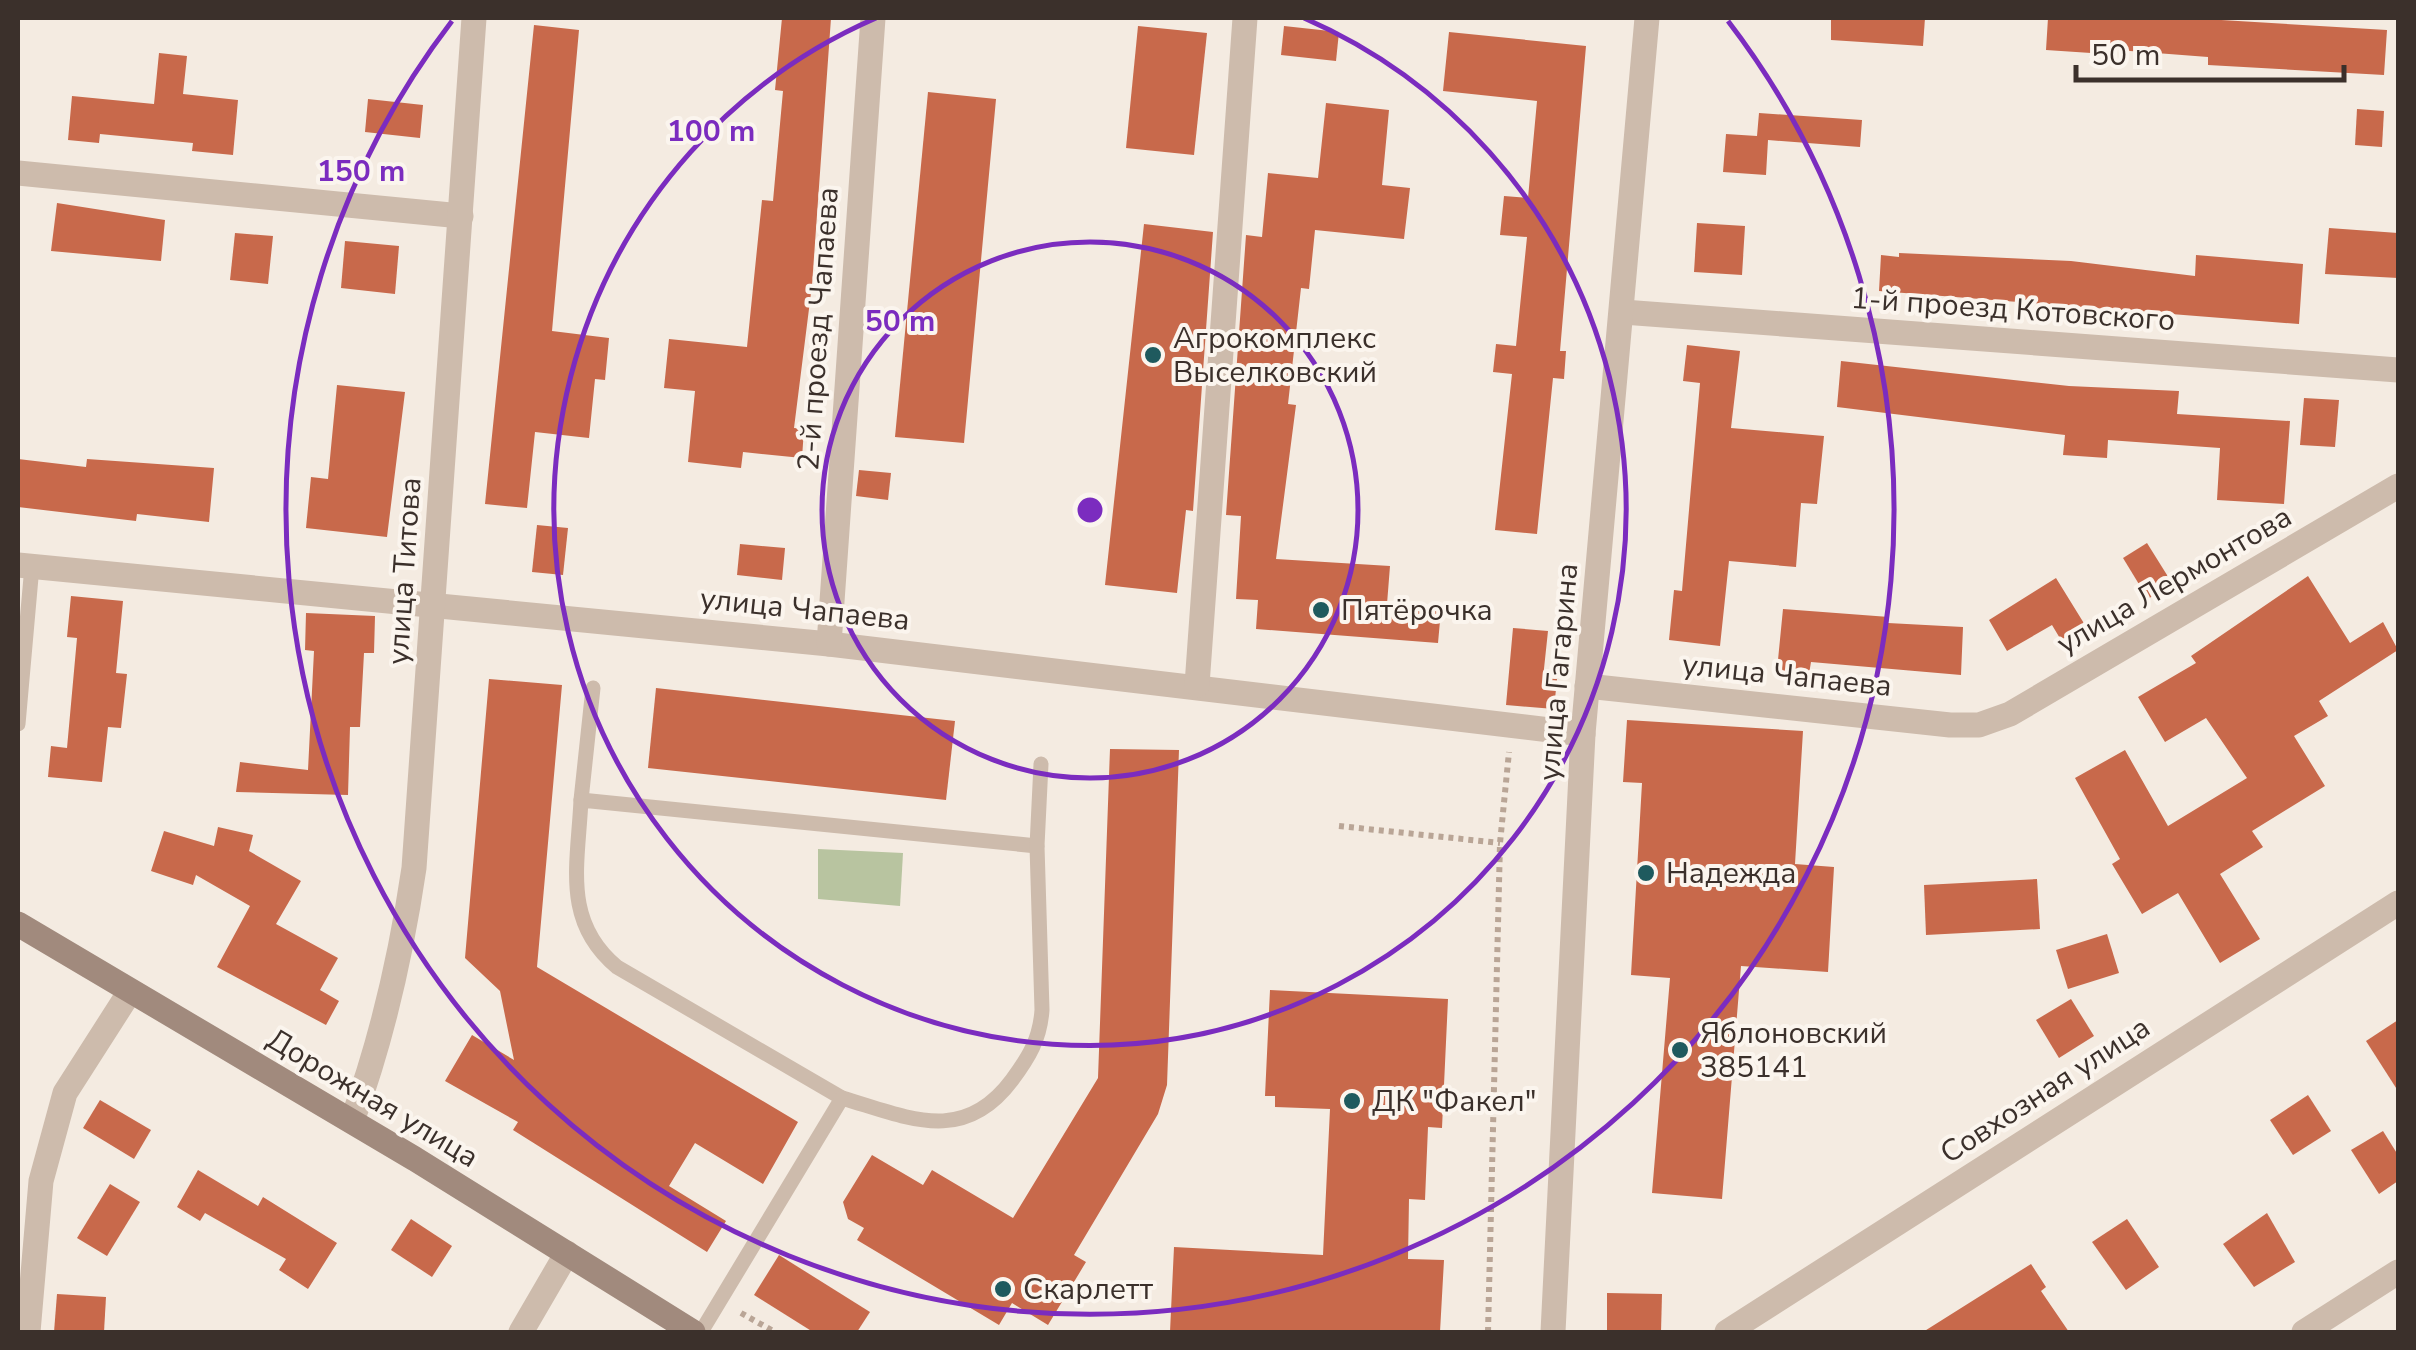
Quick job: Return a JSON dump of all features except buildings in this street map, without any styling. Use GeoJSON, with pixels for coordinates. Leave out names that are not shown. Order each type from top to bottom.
{"type":"FeatureCollection","features":[{"type":"Feature","properties":{"kind":"main road","name":"Дорожная улица"},"geometry":{"type":"LineString","coordinates":[[18,924],[352,1121],[693,1332]]}},
{"type":"Feature","properties":{"kind":"street","name":"улица Титова"},"geometry":{"type":"LineString","coordinates":[[352,1121],[376,1055],[399,969],[419,814],[474,18]]}},
{"type":"Feature","properties":{"kind":"street","name":"2-й проезд Чапаева"},"geometry":{"type":"LineString","coordinates":[[829,644],[873,18]]}},
{"type":"Feature","properties":{"kind":"street"},"geometry":{"type":"LineString","coordinates":[[1196,685],[1246,18]]}},
{"type":"Feature","properties":{"kind":"street","name":"улица Гагарина"},"geometry":{"type":"LineString","coordinates":[[1553,1332],[1583,734],[1648,18]]}},
{"type":"Feature","properties":{"kind":"street"},"geometry":{"type":"LineString","coordinates":[[18,173],[461,216]]}},
{"type":"Feature","properties":{"kind":"street","name":"1-й проезд Котовского"},"geometry":{"type":"LineString","coordinates":[[1624,312],[2398,370]]}},
{"type":"Feature","properties":{"kind":"street","name":"улица Лермонтова"},"geometry":{"type":"LineString","coordinates":[[1979,725],[2010,714],[2398,486]]}},
{"type":"Feature","properties":{"kind":"street","name":"улица Чапаева"},"geometry":{"type":"LineString","coordinates":[[25,565],[829,644],[1583,734]]}},
{"type":"Feature","properties":{"kind":"street","name":"улица Чапаева"},"geometry":{"type":"LineString","coordinates":[[1588,686],[1979,725]]}},
{"type":"Feature","properties":{"kind":"street","name":"Совхозная улица"},"geometry":{"type":"LineString","coordinates":[[1727,1332],[2398,902]]}},
{"type":"Feature","properties":{"kind":"street"},"geometry":{"type":"LineString","coordinates":[[28,1332],[40,1181],[64,1093],[129,992]]}},
{"type":"Feature","properties":{"kind":"street"},"geometry":{"type":"LineString","coordinates":[[521,1332],[567,1252]]}},
{"type":"Feature","properties":{"kind":"street"},"geometry":{"type":"LineString","coordinates":[[2304,1332],[2398,1272]]}},
{"type":"Feature","properties":{"kind":"lane"},"geometry":{"type":"LineString","coordinates":[[18,724],[25,565]]}},
{"type":"Feature","properties":{"kind":"lane"},"geometry":{"type":"LineString","coordinates":[[593,688],[581,800],[577,894],[580,922],[594,948],[617,967],[842,1098],[916,1120],[948,1123],[980,1112],[1004,1091],[1027,1060],[1041,1028],[1037,846],[1041,764]]}},
{"type":"Feature","properties":{"kind":"lane"},"geometry":{"type":"LineString","coordinates":[[581,800],[1037,846]]}},
{"type":"Feature","properties":{"kind":"lane"},"geometry":{"type":"LineString","coordinates":[[702,1332],[842,1098]]}},
{"type":"Feature","properties":{"kind":"path"},"geometry":{"type":"LineString","coordinates":[[1488,1332],[1500,842],[1511,726]]}},
{"type":"Feature","properties":{"kind":"path"},"geometry":{"type":"LineString","coordinates":[[1338,826],[1500,842]]}},
{"type":"Feature","properties":{"kind":"path"},"geometry":{"type":"LineString","coordinates":[[721,1300],[774,1332]]}},
{"type":"Feature","properties":{"kind":"green space"},"geometry":{"type":"Polygon","coordinates":[[[818,849],[903,853],[900,906],[818,899],[818,849]]]}},
{"type":"Feature","properties":{"kind":"place","name":"Агрокомплекс Выселковский"},"geometry":{"type":"Point","coordinates":[1153,355]}},
{"type":"Feature","properties":{"kind":"place","name":"Пятёрочка"},"geometry":{"type":"Point","coordinates":[1321,610]}},
{"type":"Feature","properties":{"kind":"place","name":"Надежда"},"geometry":{"type":"Point","coordinates":[1646,873]}},
{"type":"Feature","properties":{"kind":"place","name":"Яблоновский 385141"},"geometry":{"type":"Point","coordinates":[1680,1050]}},
{"type":"Feature","properties":{"kind":"place","name":"ДК \"Факел\""},"geometry":{"type":"Point","coordinates":[1352,1101]}},
{"type":"Feature","properties":{"kind":"place","name":"Скарлетт"},"geometry":{"type":"Point","coordinates":[1003,1289]}}]}
